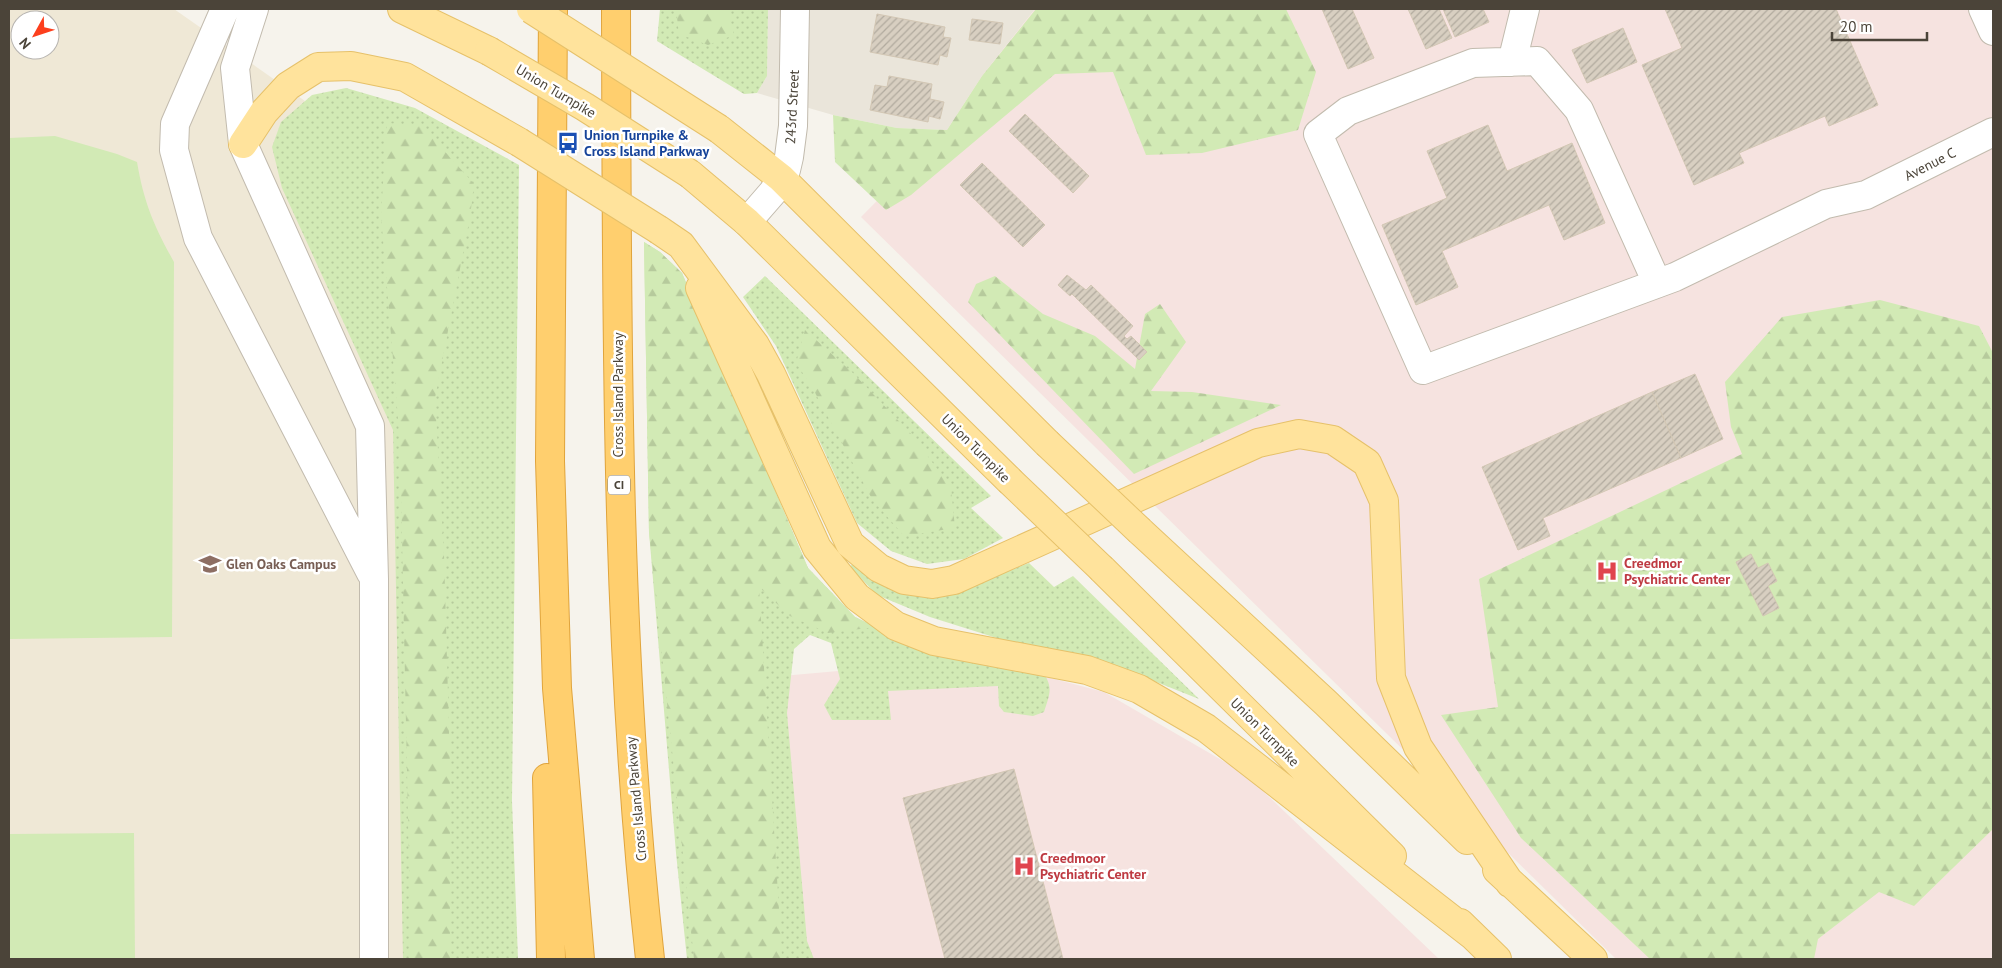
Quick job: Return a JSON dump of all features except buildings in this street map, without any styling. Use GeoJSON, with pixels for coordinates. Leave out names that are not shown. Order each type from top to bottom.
{"type":"FeatureCollection","features":[{"type":"Feature","properties":{"kind":"highway"},"geometry":{"type":"LineString","coordinates":[[551,959],[546,736],[553,9]]}},
{"type":"Feature","properties":{"kind":"highway","name":"Cross Island Parkway"},"geometry":{"type":"LineString","coordinates":[[616,9],[618,458],[627,687],[650,959]]}},
{"type":"Feature","properties":{"kind":"highway"},"geometry":{"type":"LineString","coordinates":[[550,462],[557,688],[580,959]]}},
{"type":"Feature","properties":{"kind":"main road","name":"Union Turnpike"},"geometry":{"type":"LineString","coordinates":[[402,9],[489,51],[585,107],[690,174],[747,222],[1497,959]]}},
{"type":"Feature","properties":{"kind":"main road"},"geometry":{"type":"LineString","coordinates":[[531,9],[720,129],[781,178],[1047,443],[1326,703],[1510,883],[1593,959]]}},
{"type":"Feature","properties":{"kind":"main road"},"geometry":{"type":"LineString","coordinates":[[243,144],[264,112],[288,86],[318,67],[351,66],[405,77],[519,142],[670,238],[755,345],[771,374],[850,544],[879,568],[904,580],[932,584],[954,580],[1258,443],[1299,434],[1333,440],[1366,463],[1384,501],[1391,678],[1418,747],[1510,883]]}},
{"type":"Feature","properties":{"kind":"main road"},"geometry":{"type":"LineString","coordinates":[[670,238],[816,548],[857,597],[896,626],[934,642],[1087,670],[1139,689],[1206,728],[1472,935]]}},
{"type":"Feature","properties":{"kind":"street"},"geometry":{"type":"LineString","coordinates":[[225,9],[175,124],[174,150],[198,238],[374,579]]}},
{"type":"Feature","properties":{"kind":"street"},"geometry":{"type":"LineString","coordinates":[[254,9],[235,68],[243,144],[370,426],[374,579],[374,959]]}},
{"type":"Feature","properties":{"kind":"street","name":"243rd Street"},"geometry":{"type":"LineString","coordinates":[[747,222],[773,192],[789,157],[793,126],[795,9]]}},
{"type":"Feature","properties":{"kind":"street"},"geometry":{"type":"LineString","coordinates":[[1525,9],[1512,62],[1537,61],[1579,110],[1657,283]]}},
{"type":"Feature","properties":{"kind":"street"},"geometry":{"type":"LineString","coordinates":[[1984,9],[1993,31]]}},
{"type":"Feature","properties":{"kind":"street","name":"Avenue C"},"geometry":{"type":"LineString","coordinates":[[1512,62],[1473,63],[1348,111],[1318,134],[1423,370],[1657,283],[1826,204],[1866,196],[1993,132]]}},
{"type":"Feature","properties":{"kind":"shaded area","name":"Glen Oaks Campus"},"geometry":{"type":"Polygon","coordinates":[[[9,9],[174,9],[402,169],[422,959],[9,959],[9,9]]]}},
{"type":"Feature","properties":{"kind":"shaded area"},"geometry":{"type":"Polygon","coordinates":[[[768,9],[1035,9],[982,76],[947,130],[897,128],[833,115],[757,93],[767,76],[768,9]]]}},
{"type":"Feature","properties":{"kind":"shaded area","name":"Creedmor Psychiatric Center"},"geometry":{"type":"Polygon","coordinates":[[[1035,9],[1993,9],[1993,959],[1616,959],[861,217],[947,130],[982,76],[1035,9]]]}},
{"type":"Feature","properties":{"kind":"shaded area","name":"Creedmoor Psychiatric Center"},"geometry":{"type":"Polygon","coordinates":[[[940,662],[1024,671],[1104,692],[1244,773],[1439,959],[724,959],[759,678],[940,662]]]}},
{"type":"Feature","properties":{"kind":"green space"},"geometry":{"type":"Polygon","coordinates":[[[660,9],[768,9],[767,76],[757,93],[744,94],[657,41],[660,9]]]}},
{"type":"Feature","properties":{"kind":"green space"},"geometry":{"type":"Polygon","coordinates":[[[676,9],[727,9],[734,35],[708,45],[679,34],[676,9]]]}},
{"type":"Feature","properties":{"kind":"green space"},"geometry":{"type":"Polygon","coordinates":[[[1036,9],[1286,9],[1316,72],[1298,130],[1202,153],[1146,155],[1113,72],[1055,74],[911,195],[886,210],[835,162],[833,115],[897,128],[947,130],[982,76],[1036,9]]]}},
{"type":"Feature","properties":{"kind":"green space"},"geometry":{"type":"Polygon","coordinates":[[[346,88],[415,108],[519,165],[512,801],[518,959],[403,959],[393,430],[282,188],[272,147],[281,122],[312,95],[346,88]]]}},
{"type":"Feature","properties":{"kind":"green space"},"geometry":{"type":"Polygon","coordinates":[[[387,123],[422,126],[474,184],[470,217],[435,398],[444,555],[450,766],[450,959],[411,959],[400,443],[381,215],[387,123]]]}},
{"type":"Feature","properties":{"kind":"green space"},"geometry":{"type":"Polygon","coordinates":[[[55,136],[117,154],[137,162],[151,214],[174,262],[172,637],[9,639],[9,138],[55,136]]]}},
{"type":"Feature","properties":{"kind":"green space"},"geometry":{"type":"Polygon","coordinates":[[[644,242],[660,252],[682,273],[808,568],[855,617],[924,651],[1043,673],[1049,687],[1050,692],[1044,712],[1033,716],[1004,712],[999,706],[998,686],[888,691],[891,720],[832,720],[824,705],[840,679],[831,643],[810,635],[794,649],[787,713],[807,941],[814,959],[687,959],[676,853],[649,532],[644,242]]]}},
{"type":"Feature","properties":{"kind":"green space"},"geometry":{"type":"Polygon","coordinates":[[[644,242],[660,252],[682,273],[808,568],[855,617],[876,627],[828,633],[790,616],[759,587],[782,959],[694,959],[649,532],[644,242]]]}},
{"type":"Feature","properties":{"kind":"green space"},"geometry":{"type":"Polygon","coordinates":[[[765,276],[991,496],[971,508],[1003,538],[964,559],[927,564],[891,551],[857,523],[776,346],[743,297],[765,276]]]}},
{"type":"Feature","properties":{"kind":"green space"},"geometry":{"type":"Polygon","coordinates":[[[995,276],[1043,314],[1095,336],[1135,369],[1145,314],[1160,304],[1186,342],[1151,391],[1192,392],[1281,405],[1134,474],[968,302],[976,284],[995,276]]]}},
{"type":"Feature","properties":{"kind":"green space"},"geometry":{"type":"Polygon","coordinates":[[[1880,300],[1979,326],[1993,353],[1993,829],[1914,906],[1879,892],[1818,939],[1814,959],[1650,959],[1521,838],[1441,715],[1498,707],[1479,579],[1742,454],[1731,427],[1725,382],[1782,317],[1880,300]]]}},
{"type":"Feature","properties":{"kind":"green space"},"geometry":{"type":"Polygon","coordinates":[[[805,330],[854,374],[913,436],[951,488],[955,528],[904,536],[872,499],[812,387],[796,363],[805,330]]]}},
{"type":"Feature","properties":{"kind":"green space"},"geometry":{"type":"Polygon","coordinates":[[[854,562],[949,594],[1029,563],[1054,587],[1073,576],[1199,699],[1106,662],[1003,640],[930,617],[877,595],[850,567],[854,562]]]}},
{"type":"Feature","properties":{"kind":"green space"},"geometry":{"type":"Polygon","coordinates":[[[134,833],[135,959],[9,959],[9,834],[134,833]]]}},
{"type":"Feature","properties":{"kind":"place","name":"Union Turnpike & Cross Island Parkway"},"geometry":{"type":"Point","coordinates":[568,143]}},
{"type":"Feature","properties":{"kind":"place","name":"Glen Oaks Campus"},"geometry":{"type":"Point","coordinates":[210,564]}},
{"type":"Feature","properties":{"kind":"place","name":"Creedmor Psychiatric Center"},"geometry":{"type":"Point","coordinates":[1607,571]}},
{"type":"Feature","properties":{"kind":"place","name":"Creedmoor Psychiatric Center"},"geometry":{"type":"Point","coordinates":[1024,866]}}]}
